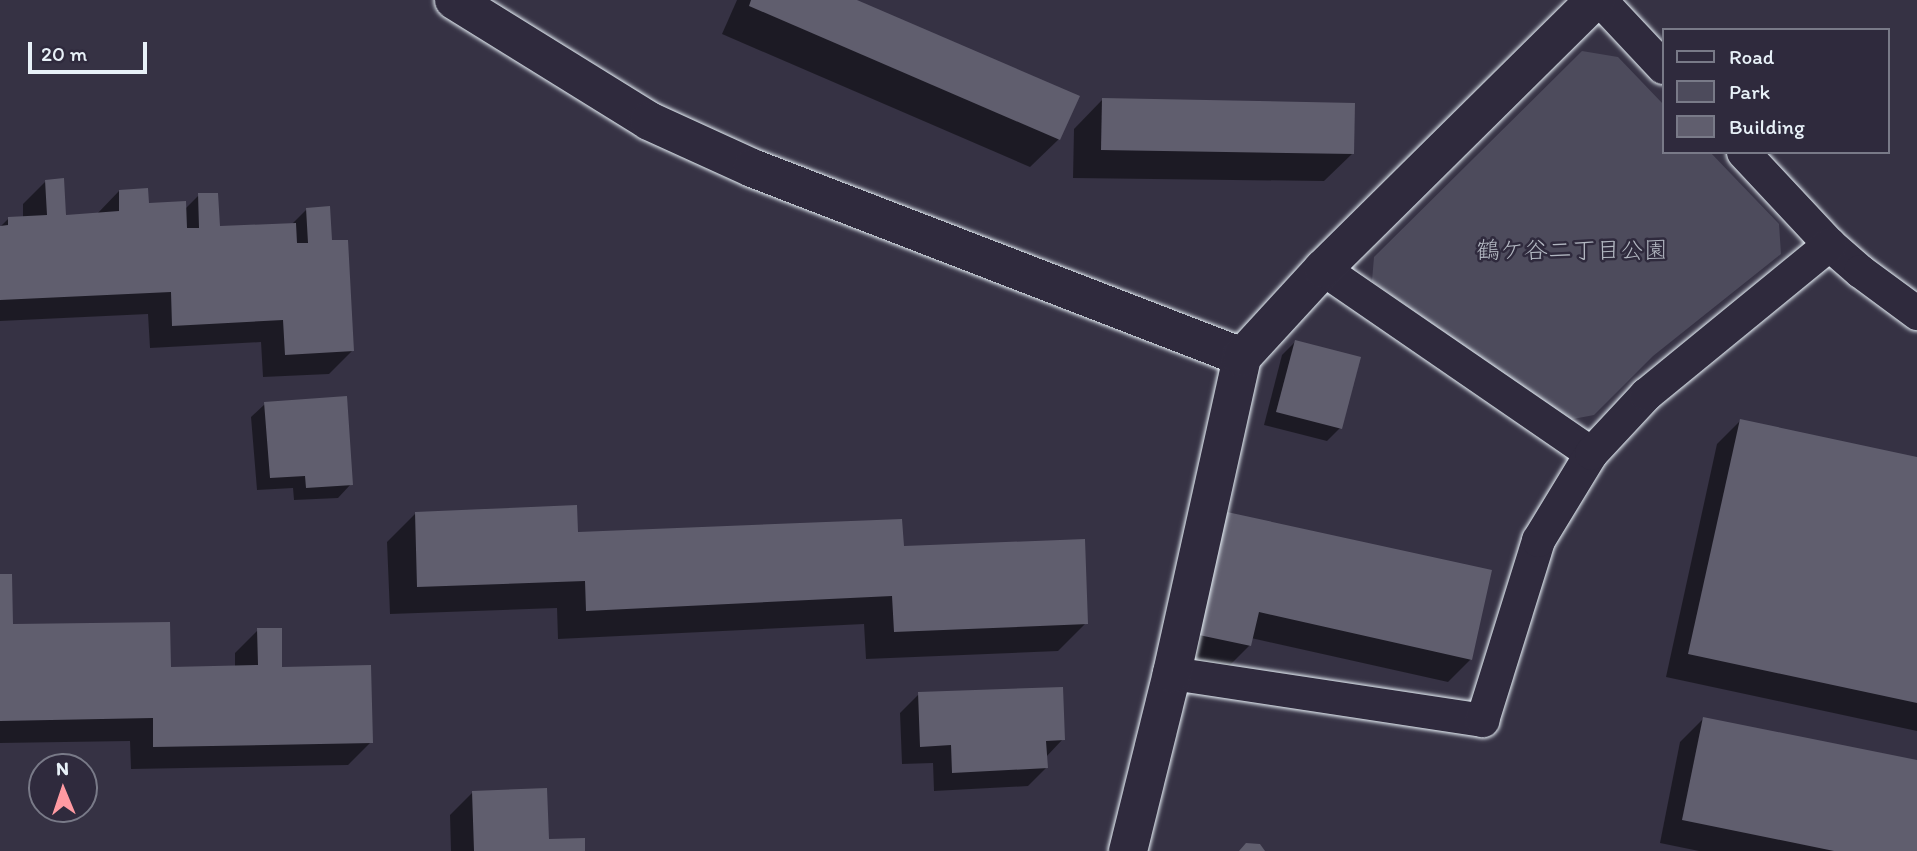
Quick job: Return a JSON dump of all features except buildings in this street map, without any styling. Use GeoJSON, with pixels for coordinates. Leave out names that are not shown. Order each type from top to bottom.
{"type":"FeatureCollection","features":[{"type":"Feature","properties":{"kind":"street"},"geometry":{"type":"LineString","coordinates":[[454,0],[649,121],[752,168],[1242,358]]}},
{"type":"Feature","properties":{"kind":"street"},"geometry":{"type":"LineString","coordinates":[[1128,851],[1172,673],[1242,358],[1323,269],[1595,0]]}},
{"type":"Feature","properties":{"kind":"street"},"geometry":{"type":"LineString","coordinates":[[1600,0],[1661,65]]}},
{"type":"Feature","properties":{"kind":"street"},"geometry":{"type":"LineString","coordinates":[[1745,154],[1829,244],[1860,271],[1917,313]]}},
{"type":"Feature","properties":{"kind":"street"},"geometry":{"type":"LineString","coordinates":[[1172,673],[1482,720],[1538,540],[1591,453],[1646,394],[1829,244]]}},
{"type":"Feature","properties":{"kind":"street"},"geometry":{"type":"LineString","coordinates":[[1323,269],[1591,453]]}},
{"type":"Feature","properties":{"kind":"green space","name":"鶴ケ谷二丁目公園"},"geometry":{"type":"Polygon","coordinates":[[[1582,51],[1618,57],[1661,102],[1661,154],[1712,154],[1779,224],[1781,254],[1653,356],[1594,415],[1568,420],[1372,281],[1374,257],[1582,51]]]}}]}
